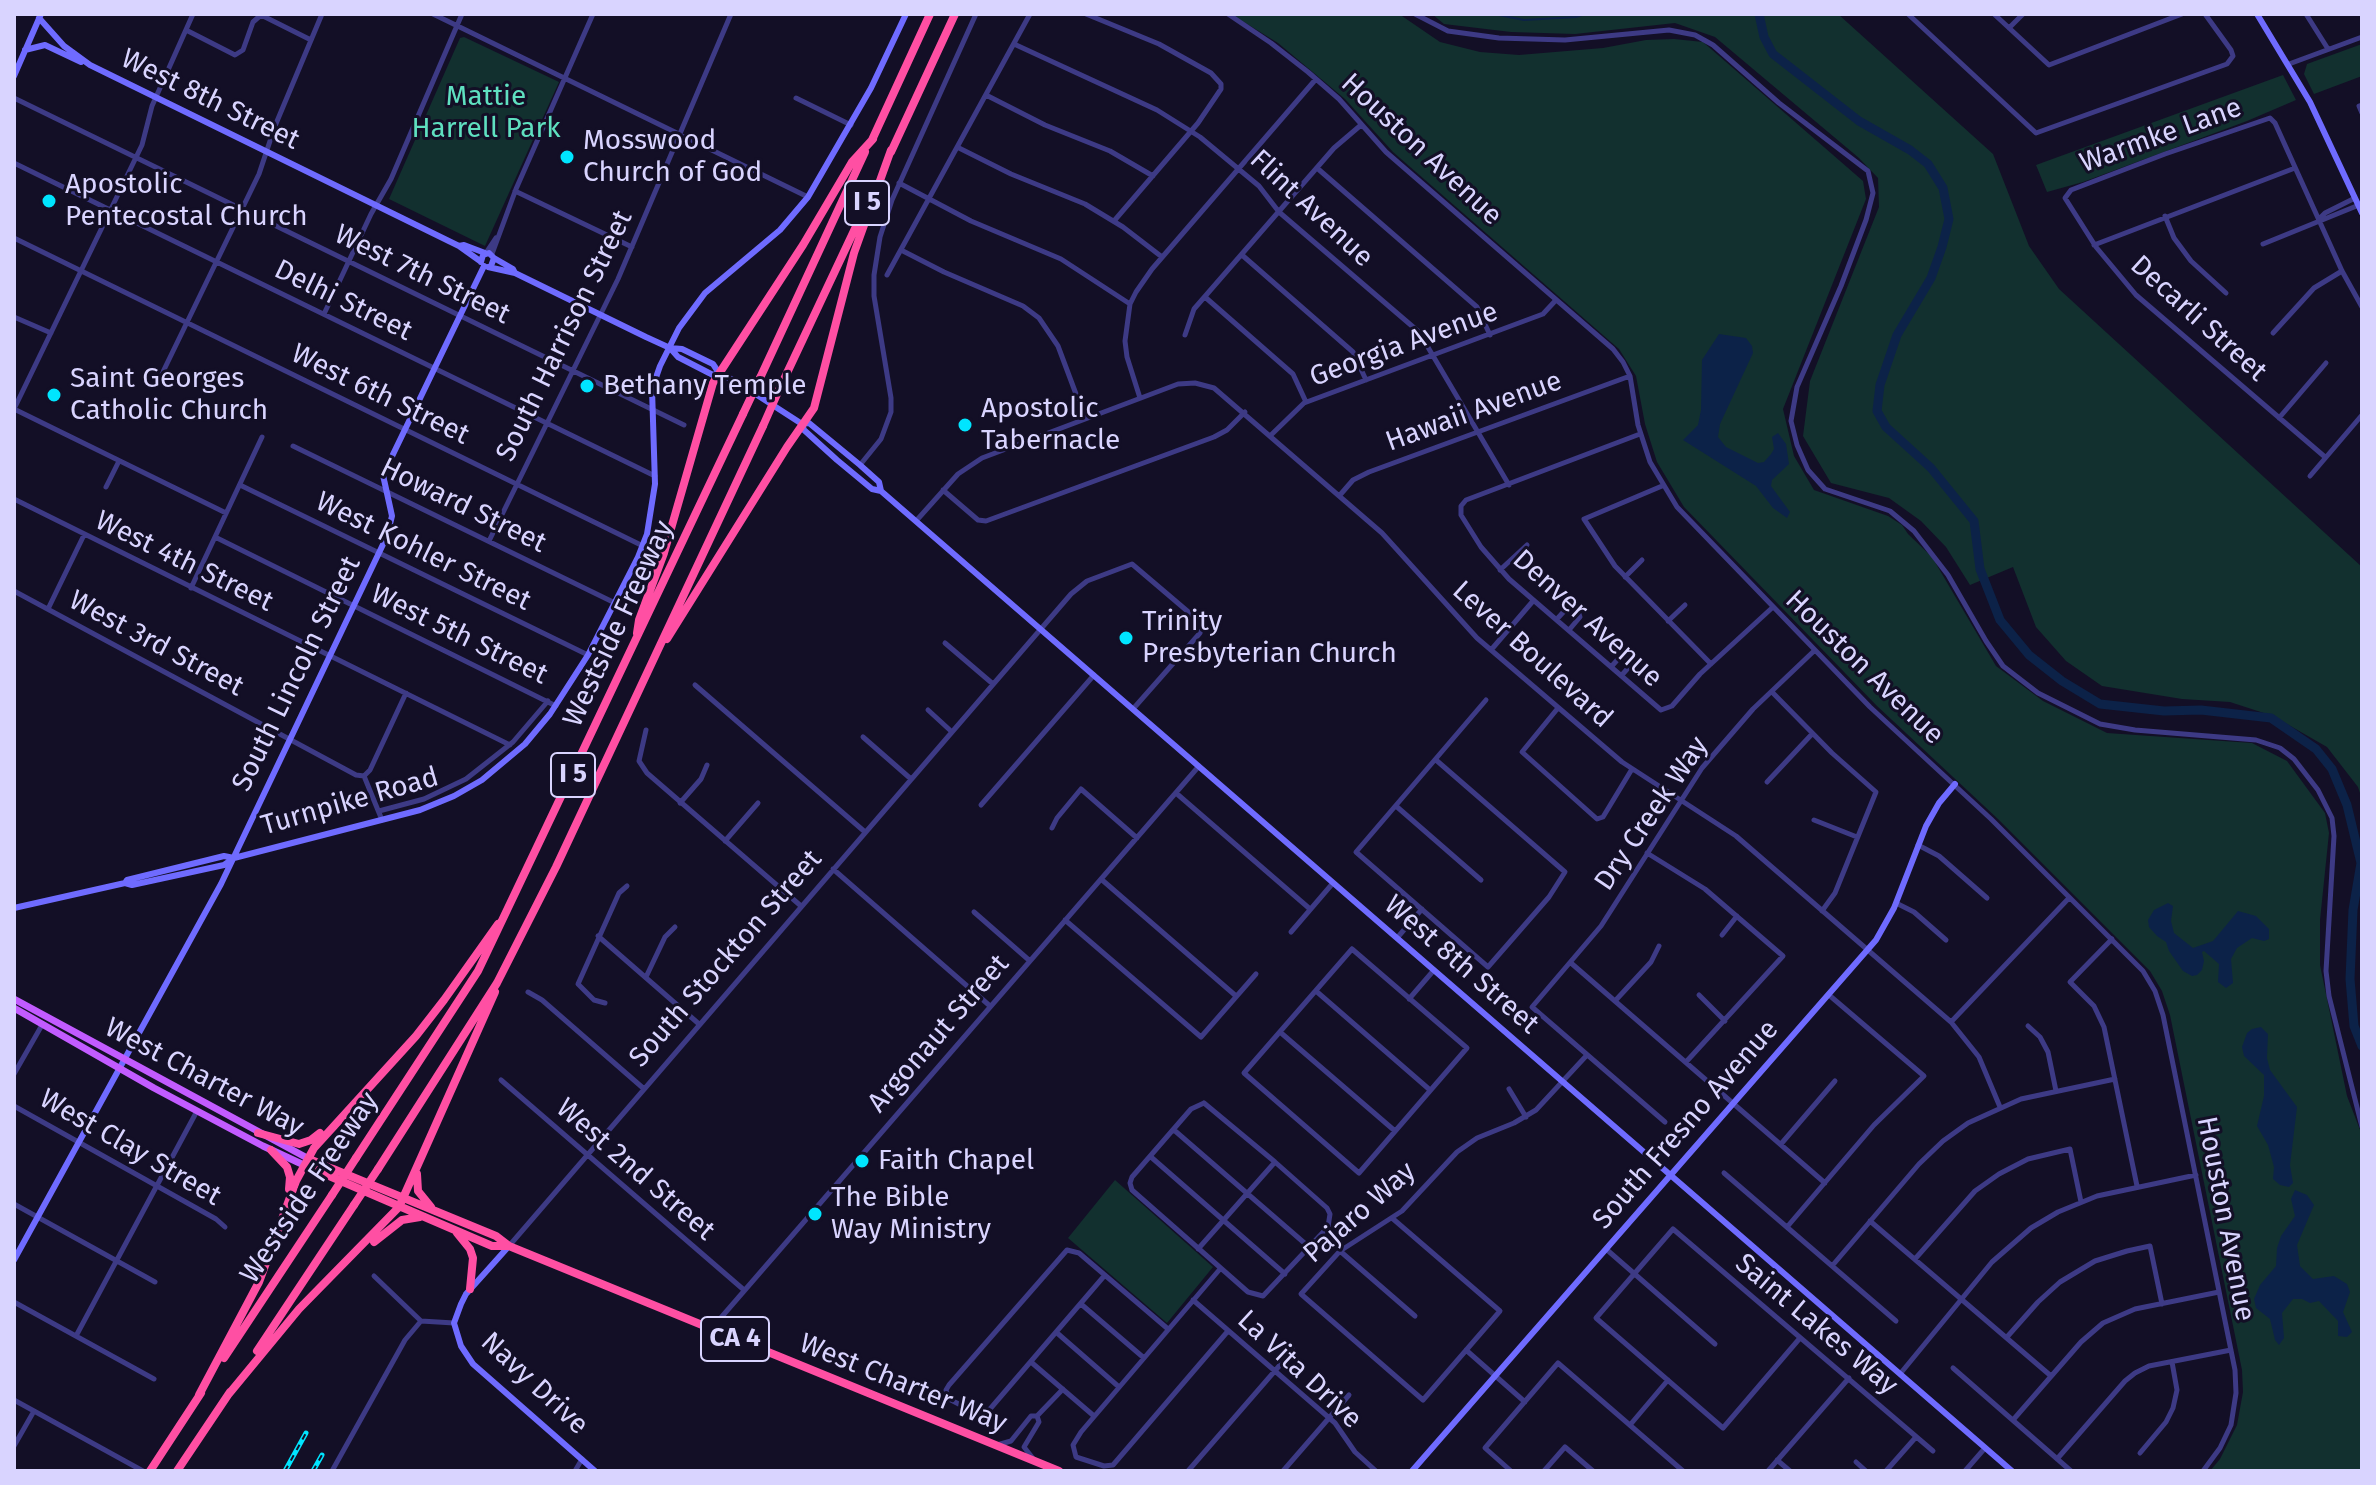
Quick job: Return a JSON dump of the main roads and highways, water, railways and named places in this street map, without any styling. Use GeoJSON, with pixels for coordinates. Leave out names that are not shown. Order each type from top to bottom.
{"type":"FeatureCollection","features":[{"type":"Feature","properties":{"kind":"highway","name":"Westside Freeway"},"geometry":{"type":"LineString","coordinates":[[152,1467],[478,971],[930,14]]}},
{"type":"Feature","properties":{"kind":"highway","name":"Westside Freeway"},"geometry":{"type":"LineString","coordinates":[[177,1471],[378,1169],[497,983],[556,867],[955,14]]}},
{"type":"Feature","properties":{"kind":"highway"},"geometry":{"type":"LineString","coordinates":[[635,642],[639,620],[664,553],[708,399],[719,373],[803,245],[852,162],[873,139]]}},
{"type":"Feature","properties":{"kind":"highway"},"geometry":{"type":"LineString","coordinates":[[658,648],[669,637],[802,424],[810,416],[818,396],[854,253],[891,150]]}},
{"type":"Feature","properties":{"kind":"highway"},"geometry":{"type":"LineString","coordinates":[[199,1395],[265,1267],[289,1198],[320,1138],[416,1036],[510,908]]}},
{"type":"Feature","properties":{"kind":"highway"},"geometry":{"type":"LineString","coordinates":[[228,1395],[299,1309],[399,1207],[460,1068],[493,1002],[497,983]]}},
{"type":"Feature","properties":{"kind":"highway"},"geometry":{"type":"LineString","coordinates":[[258,1133],[292,1144],[304,1144],[342,1114]]}},
{"type":"Feature","properties":{"kind":"highway"},"geometry":{"type":"LineString","coordinates":[[271,1150],[289,1172],[289,1198]]}},
{"type":"Feature","properties":{"kind":"highway","name":"West Charter Way"},"geometry":{"type":"LineString","coordinates":[[307,1162],[403,1197],[496,1236],[509,1246],[1059,1471]]}},
{"type":"Feature","properties":{"kind":"highway","name":"West Charter Way"},"geometry":{"type":"LineString","coordinates":[[307,1162],[422,1217],[492,1246],[509,1246]]}},
{"type":"Feature","properties":{"kind":"highway"},"geometry":{"type":"LineString","coordinates":[[418,1167],[418,1191],[434,1211]]}},
{"type":"Feature","properties":{"kind":"highway"},"geometry":{"type":"LineString","coordinates":[[362,1248],[370,1246],[402,1220],[422,1217]]}},
{"type":"Feature","properties":{"kind":"highway"},"geometry":{"type":"LineString","coordinates":[[454,1230],[470,1249],[473,1258],[470,1289]]}},
{"type":"Feature","properties":{"kind":"main road","name":"West Charter Way"},"geometry":{"type":"LineString","coordinates":[[14,999],[307,1162]]}},
{"type":"Feature","properties":{"kind":"main road","name":"West Charter Way"},"geometry":{"type":"LineString","coordinates":[[14,1008],[271,1150],[307,1162]]}},
{"type":"Feature","properties":{"kind":"main road"},"geometry":{"type":"LineString","coordinates":[[42,1025],[48,1023],[65,1032],[72,1031]]}},
{"type":"Feature","properties":{"kind":"main road"},"geometry":{"type":"LineString","coordinates":[[197,1111],[207,1110],[228,1122],[237,1122]]}},
{"type":"Feature","properties":{"kind":"water"},"geometry":{"type":"Polygon","coordinates":[[[1719,334],[1746,338],[1753,353],[1720,424],[1718,437],[1726,447],[1758,463],[1764,462],[1771,454],[1774,449],[1772,437],[1778,433],[1786,444],[1789,464],[1772,480],[1771,486],[1790,512],[1787,518],[1773,508],[1756,486],[1683,440],[1698,425],[1702,360],[1719,334]]]}},
{"type":"Feature","properties":{"kind":"water"},"geometry":{"type":"Polygon","coordinates":[[[2168,903],[2173,906],[2171,921],[2174,933],[2193,948],[2213,941],[2238,911],[2256,916],[2269,929],[2269,939],[2252,938],[2237,948],[2231,959],[2233,983],[2226,988],[2218,982],[2219,964],[2204,951],[2202,970],[2192,976],[2183,971],[2166,942],[2149,927],[2148,920],[2154,910],[2168,903]]]}},
{"type":"Feature","properties":{"kind":"water"},"geometry":{"type":"Polygon","coordinates":[[[2261,1027],[2268,1034],[2270,1070],[2297,1107],[2290,1165],[2293,1183],[2289,1187],[2273,1179],[2274,1167],[2268,1145],[2257,1126],[2264,1096],[2264,1075],[2244,1056],[2242,1047],[2247,1033],[2261,1027]]]}},
{"type":"Feature","properties":{"kind":"water"},"geometry":{"type":"Polygon","coordinates":[[[2295,1190],[2307,1195],[2314,1205],[2297,1245],[2300,1266],[2313,1279],[2334,1276],[2347,1284],[2350,1292],[2343,1312],[2352,1332],[2347,1337],[2338,1336],[2338,1321],[2319,1301],[2310,1303],[2293,1299],[2282,1313],[2284,1338],[2279,1345],[2270,1319],[2256,1308],[2254,1299],[2260,1285],[2276,1266],[2281,1236],[2295,1216],[2291,1199],[2295,1190]]]}},
{"type":"Feature","properties":{"kind":"waterway"},"geometry":{"type":"LineString","coordinates":[[1494,14],[1524,20],[1585,14]]}},
{"type":"Feature","properties":{"kind":"waterway"},"geometry":{"type":"LineString","coordinates":[[1759,14],[1764,37],[1773,54],[1859,121],[1928,164],[1943,188],[1949,219],[1942,247],[1931,278],[1897,335],[1880,385],[1877,411],[1886,427],[1931,468],[1974,521],[1980,569],[2000,620],[2029,655],[2062,681],[2100,704],[2271,718],[2316,749],[2332,769],[2347,805],[2361,863],[2353,910],[2350,979],[2354,1026],[2362,1046]]}},
{"type":"Feature","properties":{"kind":"railway"},"geometry":{"type":"LineString","coordinates":[[285,1471],[306,1433]]}},
{"type":"Feature","properties":{"kind":"railway"},"geometry":{"type":"LineString","coordinates":[[313,1471],[322,1455]]}},
{"type":"Feature","properties":{"kind":"place","name":"Mosswood Church of God"},"geometry":{"type":"Point","coordinates":[567,157]}},
{"type":"Feature","properties":{"kind":"place","name":"Apostolic Pentecostal Church"},"geometry":{"type":"Point","coordinates":[49,201]}},
{"type":"Feature","properties":{"kind":"place","name":"Bethany Temple"},"geometry":{"type":"Point","coordinates":[587,386]}},
{"type":"Feature","properties":{"kind":"place","name":"Saint Georges Catholic Church"},"geometry":{"type":"Point","coordinates":[54,395]}},
{"type":"Feature","properties":{"kind":"place","name":"Apostolic Tabernacle"},"geometry":{"type":"Point","coordinates":[965,425]}},
{"type":"Feature","properties":{"kind":"place","name":"Trinity Presbyterian Church"},"geometry":{"type":"Point","coordinates":[1126,638]}},
{"type":"Feature","properties":{"kind":"place","name":"Faith Chapel"},"geometry":{"type":"Point","coordinates":[862,1161]}},
{"type":"Feature","properties":{"kind":"place","name":"The Bible Way Ministry"},"geometry":{"type":"Point","coordinates":[815,1214]}},
{"type":"Feature","properties":{"kind":"park label","name":"Mattie Harrell Park"},"geometry":{"type":"Point","coordinates":[486,113]}}]}
